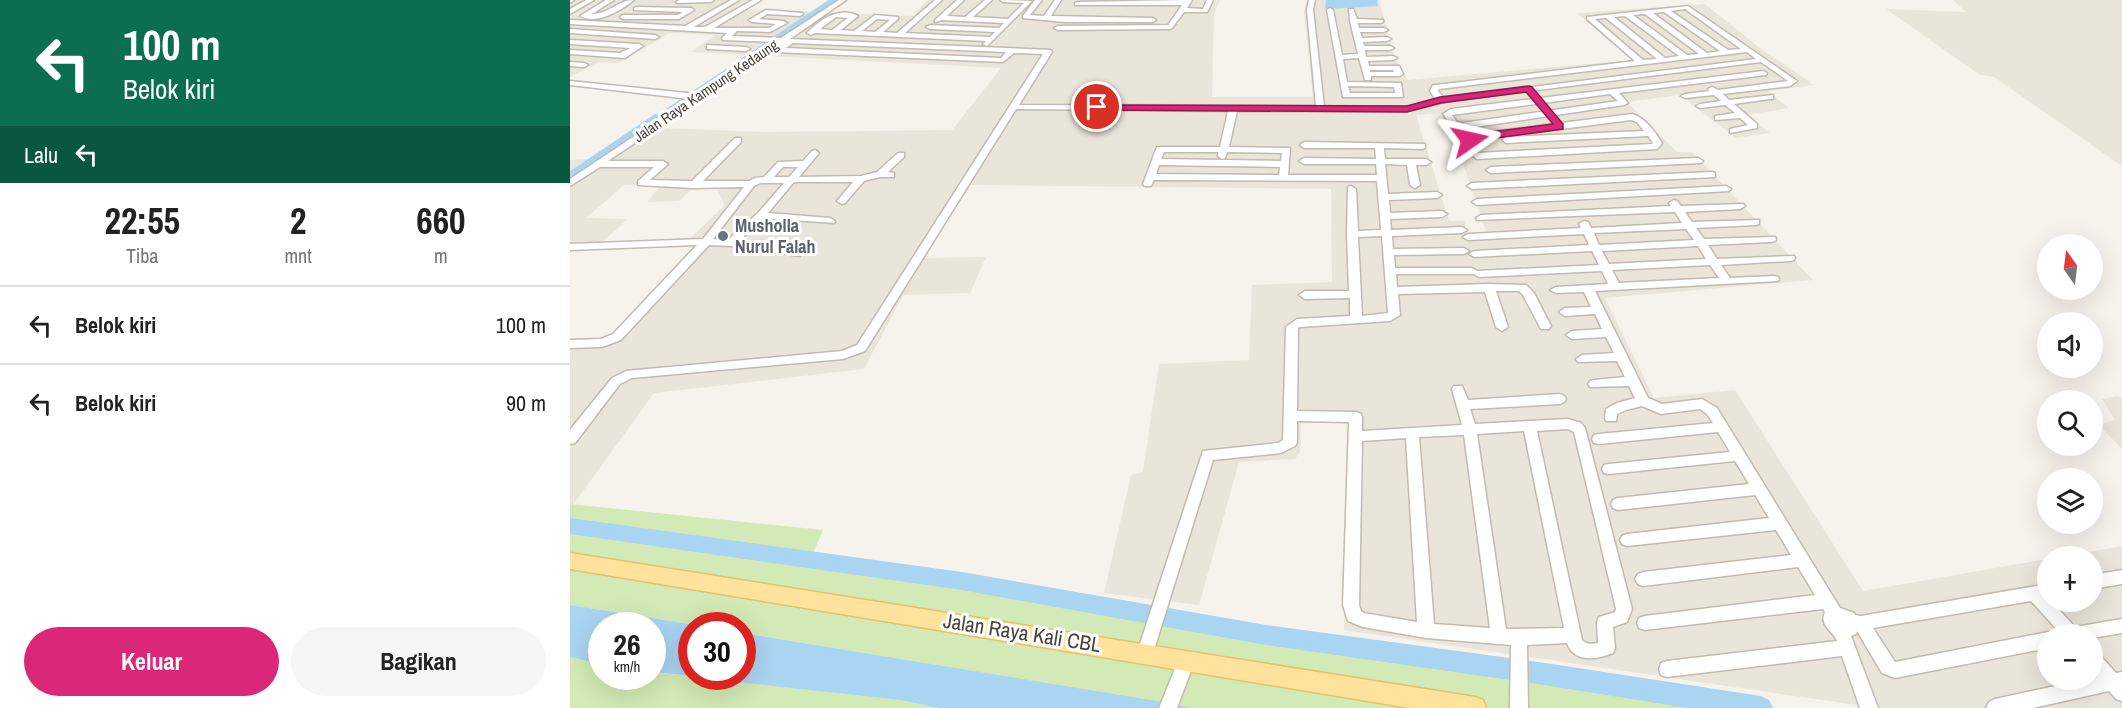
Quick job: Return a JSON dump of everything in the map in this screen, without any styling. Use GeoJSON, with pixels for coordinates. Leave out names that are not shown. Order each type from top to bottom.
{"type":"FeatureCollection","features":[{"type":"Feature","properties":{"kind":"main road","name":"Jalan Raya Kali CBL"},"geometry":{"type":"LineString","coordinates":[[570,561],[1475,708]]}},
{"type":"Feature","properties":{"kind":"street"},"geometry":{"type":"LineString","coordinates":[[570,12],[591,0]]}},
{"type":"Feature","properties":{"kind":"street"},"geometry":{"type":"LineString","coordinates":[[611,0],[583,16],[603,16],[631,0]]}},
{"type":"Feature","properties":{"kind":"street"},"geometry":{"type":"LineString","coordinates":[[636,9],[691,10],[679,17],[623,17],[636,9],[650,1],[708,2],[711,0]]}},
{"type":"Feature","properties":{"kind":"street"},"geometry":{"type":"LineString","coordinates":[[711,30],[758,0]]}},
{"type":"Feature","properties":{"kind":"street","name":"Jalan Raya Kampung Kedaung"},"geometry":{"type":"LineString","coordinates":[[570,183],[776,40],[843,0]]}},
{"type":"Feature","properties":{"kind":"street"},"geometry":{"type":"LineString","coordinates":[[898,35],[939,0]]}},
{"type":"Feature","properties":{"kind":"street"},"geometry":{"type":"LineString","coordinates":[[944,18],[961,0]]}},
{"type":"Feature","properties":{"kind":"street"},"geometry":{"type":"LineString","coordinates":[[920,36],[968,0]]}},
{"type":"Feature","properties":{"kind":"street"},"geometry":{"type":"LineString","coordinates":[[968,19],[989,0]]}},
{"type":"Feature","properties":{"kind":"street"},"geometry":{"type":"LineString","coordinates":[[982,49],[1029,1],[1009,0],[1003,3]]}},
{"type":"Feature","properties":{"kind":"street"},"geometry":{"type":"LineString","coordinates":[[1039,0],[1025,17],[1175,19]]}},
{"type":"Feature","properties":{"kind":"street"},"geometry":{"type":"LineString","coordinates":[[1046,18],[1058,0]]}},
{"type":"Feature","properties":{"kind":"street"},"geometry":{"type":"LineString","coordinates":[[1185,6],[1170,27],[1057,30],[1078,2],[1167,2],[1205,10],[1210,0]]}},
{"type":"Feature","properties":{"kind":"street"},"geometry":{"type":"LineString","coordinates":[[1312,0],[1310,10],[1320,109]]}},
{"type":"Feature","properties":{"kind":"street"},"geometry":{"type":"LineString","coordinates":[[686,28],[733,2],[748,8]]}},
{"type":"Feature","properties":{"kind":"street"},"geometry":{"type":"LineString","coordinates":[[1071,12],[1185,6]]}},
{"type":"Feature","properties":{"kind":"street"},"geometry":{"type":"LineString","coordinates":[[1649,74],[1589,18],[1686,7],[1794,81],[1790,84],[1685,96]]}},
{"type":"Feature","properties":{"kind":"street"},"geometry":{"type":"LineString","coordinates":[[1330,10],[1346,95],[1400,95],[1398,85],[1344,84]]}},
{"type":"Feature","properties":{"kind":"street"},"geometry":{"type":"LineString","coordinates":[[1666,10],[1726,52]]}},
{"type":"Feature","properties":{"kind":"street"},"geometry":{"type":"LineString","coordinates":[[747,50],[707,49],[766,12],[800,14]]}},
{"type":"Feature","properties":{"kind":"street"},"geometry":{"type":"LineString","coordinates":[[1352,15],[1379,12]]}},
{"type":"Feature","properties":{"kind":"street"},"geometry":{"type":"LineString","coordinates":[[1647,12],[1706,55]]}},
{"type":"Feature","properties":{"kind":"street"},"geometry":{"type":"LineString","coordinates":[[989,20],[995,14]]}},
{"type":"Feature","properties":{"kind":"street"},"geometry":{"type":"LineString","coordinates":[[1627,14],[1685,57]]}},
{"type":"Feature","properties":{"kind":"street"},"geometry":{"type":"LineString","coordinates":[[834,32],[855,16],[834,15],[813,31],[779,50],[1003,60],[1013,50]]}},
{"type":"Feature","properties":{"kind":"street"},"geometry":{"type":"LineString","coordinates":[[1352,15],[1381,21]]}},
{"type":"Feature","properties":{"kind":"street"},"geometry":{"type":"LineString","coordinates":[[1352,15],[1366,73]]}},
{"type":"Feature","properties":{"kind":"street"},"geometry":{"type":"LineString","coordinates":[[1608,16],[1671,71]]}},
{"type":"Feature","properties":{"kind":"street"},"geometry":{"type":"LineString","coordinates":[[855,33],[875,17],[896,18],[876,34]]}},
{"type":"Feature","properties":{"kind":"street"},"geometry":{"type":"LineString","coordinates":[[944,18],[1009,21]]}},
{"type":"Feature","properties":{"kind":"street"},"geometry":{"type":"LineString","coordinates":[[570,22],[661,27],[672,24],[686,28],[711,30],[770,30],[784,22],[752,20]]}},
{"type":"Feature","properties":{"kind":"street"},"geometry":{"type":"LineString","coordinates":[[570,47],[574,42],[614,24]]}},
{"type":"Feature","properties":{"kind":"street"},"geometry":{"type":"LineString","coordinates":[[570,52],[623,56],[672,24]]}},
{"type":"Feature","properties":{"kind":"street"},"geometry":{"type":"LineString","coordinates":[[910,24],[1001,30]]}},
{"type":"Feature","properties":{"kind":"street"},"geometry":{"type":"LineString","coordinates":[[1356,30],[1384,30]]}},
{"type":"Feature","properties":{"kind":"street"},"geometry":{"type":"LineString","coordinates":[[813,31],[992,39]]}},
{"type":"Feature","properties":{"kind":"street"},"geometry":{"type":"LineString","coordinates":[[570,32],[655,37]]}},
{"type":"Feature","properties":{"kind":"street"},"geometry":{"type":"LineString","coordinates":[[885,55],[908,35]]}},
{"type":"Feature","properties":{"kind":"street"},"geometry":{"type":"LineString","coordinates":[[570,439],[616,381],[630,374],[843,356],[861,348],[1048,52],[726,38]]}},
{"type":"Feature","properties":{"kind":"street"},"geometry":{"type":"LineString","coordinates":[[1360,49],[1387,39]]}},
{"type":"Feature","properties":{"kind":"street"},"geometry":{"type":"LineString","coordinates":[[574,42],[638,46]]}},
{"type":"Feature","properties":{"kind":"street"},"geometry":{"type":"LineString","coordinates":[[1314,50],[1390,48]]}},
{"type":"Feature","properties":{"kind":"street"},"geometry":{"type":"LineString","coordinates":[[1337,49],[1360,49],[1393,58]]}},
{"type":"Feature","properties":{"kind":"street"},"geometry":{"type":"LineString","coordinates":[[1440,100],[1434,91],[1436,87],[1748,50]]}},
{"type":"Feature","properties":{"kind":"street"},"geometry":{"type":"LineString","coordinates":[[1013,107],[1407,109],[1440,100],[1763,60]]}},
{"type":"Feature","properties":{"kind":"street"},"geometry":{"type":"LineString","coordinates":[[570,64],[584,64]]}},
{"type":"Feature","properties":{"kind":"street"},"geometry":{"type":"LineString","coordinates":[[1688,69],[1754,126],[1733,131]]}},
{"type":"Feature","properties":{"kind":"street"},"geometry":{"type":"LineString","coordinates":[[1612,91],[1624,103],[1462,126],[1454,124],[1447,114],[1451,111],[1539,100],[1701,80],[1763,73]]}},
{"type":"Feature","properties":{"kind":"street"},"geometry":{"type":"LineString","coordinates":[[1544,74],[1555,86]]}},
{"type":"Feature","properties":{"kind":"street"},"geometry":{"type":"LineString","coordinates":[[570,82],[696,97]]}},
{"type":"Feature","properties":{"kind":"street"},"geometry":{"type":"LineString","coordinates":[[1700,106],[1730,105],[1770,97],[1756,87]]}},
{"type":"Feature","properties":{"kind":"street"},"geometry":{"type":"LineString","coordinates":[[1529,89],[1560,126],[1575,152]]}},
{"type":"Feature","properties":{"kind":"street"},"geometry":{"type":"LineString","coordinates":[[1217,177],[1233,108]]}},
{"type":"Feature","properties":{"kind":"street"},"geometry":{"type":"LineString","coordinates":[[1718,118],[1742,115]]}},
{"type":"Feature","properties":{"kind":"street"},"geometry":{"type":"LineString","coordinates":[[1632,117],[1640,120],[1658,145],[1478,159],[1471,138],[1560,126],[1632,117]]}},
{"type":"Feature","properties":{"kind":"street"},"geometry":{"type":"LineString","coordinates":[[1472,142],[1651,133]]}},
{"type":"Feature","properties":{"kind":"street"},"geometry":{"type":"LineString","coordinates":[[693,185],[738,140]]}},
{"type":"Feature","properties":{"kind":"street"},"geometry":{"type":"LineString","coordinates":[[1304,146],[1422,147]]}},
{"type":"Feature","properties":{"kind":"street"},"geometry":{"type":"LineString","coordinates":[[1145,653],[1209,455],[1281,448],[1290,442],[1292,327],[1297,323],[1356,320],[1394,315],[1378,146]]}},
{"type":"Feature","properties":{"kind":"street"},"geometry":{"type":"LineString","coordinates":[[1283,178],[1287,150],[1160,149],[1149,181],[1217,177],[1283,178],[1382,178]]}},
{"type":"Feature","properties":{"kind":"street"},"geometry":{"type":"LineString","coordinates":[[731,243],[761,215],[815,153]]}},
{"type":"Feature","properties":{"kind":"street"},"geometry":{"type":"LineString","coordinates":[[880,174],[901,155]]}},
{"type":"Feature","properties":{"kind":"street"},"geometry":{"type":"LineString","coordinates":[[1491,170],[1555,164],[1698,160]]}},
{"type":"Feature","properties":{"kind":"street"},"geometry":{"type":"LineString","coordinates":[[1304,161],[1426,162]]}},
{"type":"Feature","properties":{"kind":"street"},"geometry":{"type":"LineString","coordinates":[[1156,162],[1285,164]]}},
{"type":"Feature","properties":{"kind":"street"},"geometry":{"type":"LineString","coordinates":[[1411,162],[1415,185]]}},
{"type":"Feature","properties":{"kind":"street"},"geometry":{"type":"LineString","coordinates":[[1647,163],[1727,282]]}},
{"type":"Feature","properties":{"kind":"street"},"geometry":{"type":"LineString","coordinates":[[599,164],[663,164],[641,183],[751,184]]}},
{"type":"Feature","properties":{"kind":"street"},"geometry":{"type":"LineString","coordinates":[[767,179],[781,165],[806,164]]}},
{"type":"Feature","properties":{"kind":"street"},"geometry":{"type":"LineString","coordinates":[[1555,164],[1615,287]]}},
{"type":"Feature","properties":{"kind":"street"},"geometry":{"type":"LineString","coordinates":[[570,344],[602,343],[617,337],[706,242],[751,184],[758,180],[861,179],[880,174],[891,176]]}},
{"type":"Feature","properties":{"kind":"street"},"geometry":{"type":"LineString","coordinates":[[1472,186],[1712,175]]}},
{"type":"Feature","properties":{"kind":"street"},"geometry":{"type":"LineString","coordinates":[[842,201],[861,179]]}},
{"type":"Feature","properties":{"kind":"street"},"geometry":{"type":"LineString","coordinates":[[1351,189],[1356,320]]}},
{"type":"Feature","properties":{"kind":"street"},"geometry":{"type":"LineString","coordinates":[[1477,202],[1726,189]]}},
{"type":"Feature","properties":{"kind":"street"},"geometry":{"type":"LineString","coordinates":[[1383,197],[1437,195]]}},
{"type":"Feature","properties":{"kind":"street"},"geometry":{"type":"LineString","coordinates":[[1481,218],[1740,206]]}},
{"type":"Feature","properties":{"kind":"street"},"geometry":{"type":"LineString","coordinates":[[1385,216],[1442,214]]}},
{"type":"Feature","properties":{"kind":"street"},"geometry":{"type":"LineString","coordinates":[[761,215],[830,221]]}},
{"type":"Feature","properties":{"kind":"street"},"geometry":{"type":"LineString","coordinates":[[1353,234],[1588,231],[1755,222]]}},
{"type":"Feature","properties":{"kind":"street"},"geometry":{"type":"LineString","coordinates":[[1388,252],[1469,253],[1771,239]]}},
{"type":"Feature","properties":{"kind":"street"},"geometry":{"type":"LineString","coordinates":[[570,247],[706,242],[731,243],[796,254]]}},
{"type":"Feature","properties":{"kind":"street"},"geometry":{"type":"LineString","coordinates":[[1390,270],[1476,272],[1790,258]]}},
{"type":"Feature","properties":{"kind":"street"},"geometry":{"type":"LineString","coordinates":[[1556,290],[1774,279]]}},
{"type":"Feature","properties":{"kind":"street"},"geometry":{"type":"LineString","coordinates":[[1489,287],[1502,327]]}},
{"type":"Feature","properties":{"kind":"street"},"geometry":{"type":"LineString","coordinates":[[1391,291],[1524,288],[1545,326]]}},
{"type":"Feature","properties":{"kind":"street"},"geometry":{"type":"LineString","coordinates":[[1588,289],[1643,401],[1661,409],[1705,405],[1712,411],[1831,607],[1830,620],[1851,625],[2037,594]]}},
{"type":"Feature","properties":{"kind":"street"},"geometry":{"type":"LineString","coordinates":[[1305,295],[1355,294]]}},
{"type":"Feature","properties":{"kind":"street"},"geometry":{"type":"LineString","coordinates":[[1566,312],[1598,310]]}},
{"type":"Feature","properties":{"kind":"street"},"geometry":{"type":"LineString","coordinates":[[1572,335],[1609,333]]}},
{"type":"Feature","properties":{"kind":"street"},"geometry":{"type":"LineString","coordinates":[[1582,359],[1620,357]]}},
{"type":"Feature","properties":{"kind":"street"},"geometry":{"type":"LineString","coordinates":[[1594,384],[1632,381]]}},
{"type":"Feature","properties":{"kind":"street"},"geometry":{"type":"LineString","coordinates":[[1458,389],[1470,430],[1499,636]]}},
{"type":"Feature","properties":{"kind":"street"},"geometry":{"type":"LineString","coordinates":[[1462,405],[1560,399]]}},
{"type":"Feature","properties":{"kind":"street"},"geometry":{"type":"LineString","coordinates":[[1611,418],[1611,412],[1615,409],[1643,401]]}},
{"type":"Feature","properties":{"kind":"street"},"geometry":{"type":"LineString","coordinates":[[1290,416],[1356,417],[1351,612],[1354,616],[1363,620],[1426,631],[1519,638],[1574,635]]}},
{"type":"Feature","properties":{"kind":"street"},"geometry":{"type":"LineString","coordinates":[[1357,436],[1569,424],[1578,428],[1624,609],[1621,617],[1605,622],[1607,642],[1605,649],[1586,652],[1575,644],[1530,427]]}},
{"type":"Feature","properties":{"kind":"street"},"geometry":{"type":"LineString","coordinates":[[1599,439],[1721,427]]}},
{"type":"Feature","properties":{"kind":"street"},"geometry":{"type":"LineString","coordinates":[[1412,433],[1426,631]]}},
{"type":"Feature","properties":{"kind":"street"},"geometry":{"type":"LineString","coordinates":[[1609,469],[1738,456]]}},
{"type":"Feature","properties":{"kind":"street"},"geometry":{"type":"LineString","coordinates":[[1618,504],[1758,489]]}},
{"type":"Feature","properties":{"kind":"street"},"geometry":{"type":"LineString","coordinates":[[1627,540],[1780,523]]}},
{"type":"Feature","properties":{"kind":"street"},"geometry":{"type":"LineString","coordinates":[[1643,579],[1802,560]]}},
{"type":"Feature","properties":{"kind":"street"},"geometry":{"type":"LineString","coordinates":[[2103,580],[2122,577]]}},
{"type":"Feature","properties":{"kind":"street"},"geometry":{"type":"LineString","coordinates":[[1645,623],[1831,607]]}},
{"type":"Feature","properties":{"kind":"street"},"geometry":{"type":"LineString","coordinates":[[2056,612],[2065,624]]}},
{"type":"Feature","properties":{"kind":"street"},"geometry":{"type":"LineString","coordinates":[[1851,625],[1888,668],[1895,670],[2037,642]]}},
{"type":"Feature","properties":{"kind":"street"},"geometry":{"type":"LineString","coordinates":[[1851,625],[1847,648],[1868,705]]}},
{"type":"Feature","properties":{"kind":"street"},"geometry":{"type":"LineString","coordinates":[[2103,629],[2122,626]]}},
{"type":"Feature","properties":{"kind":"street"},"geometry":{"type":"LineString","coordinates":[[1519,638],[1519,708]]}},
{"type":"Feature","properties":{"kind":"street"},"geometry":{"type":"LineString","coordinates":[[1667,669],[1847,648]]}},
{"type":"Feature","properties":{"kind":"street"},"geometry":{"type":"LineString","coordinates":[[1168,708],[1187,660]]}},
{"type":"Feature","properties":{"kind":"street"},"geometry":{"type":"LineString","coordinates":[[2103,670],[2119,685]]}},
{"type":"Feature","properties":{"kind":"street"},"geometry":{"type":"LineString","coordinates":[[1995,708],[2119,685]]}},
{"type":"Feature","properties":{"kind":"shaded area"},"geometry":{"type":"Polygon","coordinates":[[[570,0],[761,0],[745,9],[913,16],[928,0],[1220,0],[1214,14],[1212,97],[1313,97],[1304,11],[1307,0],[1379,0],[1394,54],[1408,80],[1632,60],[1577,13],[1705,4],[1760,48],[1814,85],[1768,91],[1789,108],[1747,115],[1770,133],[1736,138],[1680,95],[1627,102],[1677,152],[1692,152],[1813,280],[1605,298],[1654,398],[1735,390],[1863,591],[2037,561],[2037,612],[2103,612],[2103,549],[2122,546],[2122,708],[1877,708],[1344,630],[1351,418],[1301,419],[1300,452],[1295,459],[1239,462],[1199,605],[1104,593],[1131,475],[1143,472],[1159,364],[1249,360],[1252,285],[1332,282],[1331,189],[970,185],[924,258],[986,257],[970,293],[903,295],[864,369],[654,393],[573,505],[570,504],[570,342],[618,341],[701,245],[684,244],[725,205],[716,188],[695,186],[679,201],[647,202],[660,186],[624,185],[586,218],[628,219],[594,249],[570,251],[570,160],[591,159],[637,127],[764,132],[952,130],[1001,68],[691,52],[715,35],[670,33],[618,63],[598,62],[570,77],[570,0]],[[1443,113],[1416,115],[1449,221],[1465,221],[1466,235],[1487,234],[1443,113]]]}},
{"type":"Feature","properties":{"kind":"shaded area"},"geometry":{"type":"Polygon","coordinates":[[[1953,0],[2122,0],[2122,166],[1994,77],[1980,75],[1886,9],[1966,12],[1953,0]]]}},
{"type":"Feature","properties":{"kind":"shaded area"},"geometry":{"type":"Polygon","coordinates":[[[2118,396],[2122,398],[2122,449],[2103,429],[2103,424],[2115,420],[2103,399],[2118,396]]]}},
{"type":"Feature","properties":{"kind":"green space"},"geometry":{"type":"Polygon","coordinates":[[[570,504],[823,530],[809,562],[1719,708],[1193,708],[756,635],[756,612],[678,612],[678,622],[666,620],[666,612],[614,612],[570,605],[570,504]]]}},
{"type":"Feature","properties":{"kind":"green space"},"geometry":{"type":"Polygon","coordinates":[[[570,657],[588,661],[588,690],[666,690],[666,673],[678,675],[678,690],[756,690],[756,684],[900,700],[938,708],[570,708],[570,657]]]}},
{"type":"Feature","properties":{"kind":"water"},"geometry":{"type":"Polygon","coordinates":[[[1326,0],[1377,0],[1378,6],[1327,9],[1326,0]]]}},
{"type":"Feature","properties":{"kind":"water"},"geometry":{"type":"Polygon","coordinates":[[[570,605],[614,612],[588,612],[588,661],[570,657],[570,605]]]}},
{"type":"Feature","properties":{"kind":"water"},"geometry":{"type":"Polygon","coordinates":[[[666,620],[678,622],[678,675],[666,673],[666,620]]]}},
{"type":"Feature","properties":{"kind":"water"},"geometry":{"type":"Polygon","coordinates":[[[756,635],[1193,708],[939,708],[900,700],[756,684],[756,635]]]}},
{"type":"Feature","properties":{"kind":"waterway"},"geometry":{"type":"LineString","coordinates":[[654,120],[833,0]]}},
{"type":"Feature","properties":{"kind":"waterway"},"geometry":{"type":"LineString","coordinates":[[570,176],[656,118]]}},
{"type":"Feature","properties":{"kind":"waterway"},"geometry":{"type":"LineString","coordinates":[[570,526],[962,581],[1266,635],[1532,672],[1761,708]]}},
{"type":"Feature","properties":{"kind":"place","name":"Musholla Nurul Falah"},"geometry":{"type":"Point","coordinates":[723,236]}},
{"type":"Feature","properties":{"kind":"route"},"geometry":{"type":"LineString","coordinates":[[1097,107],[1407,109],[1440,100],[1529,89],[1560,126],[1474,137],[1470,140]]}}]}
